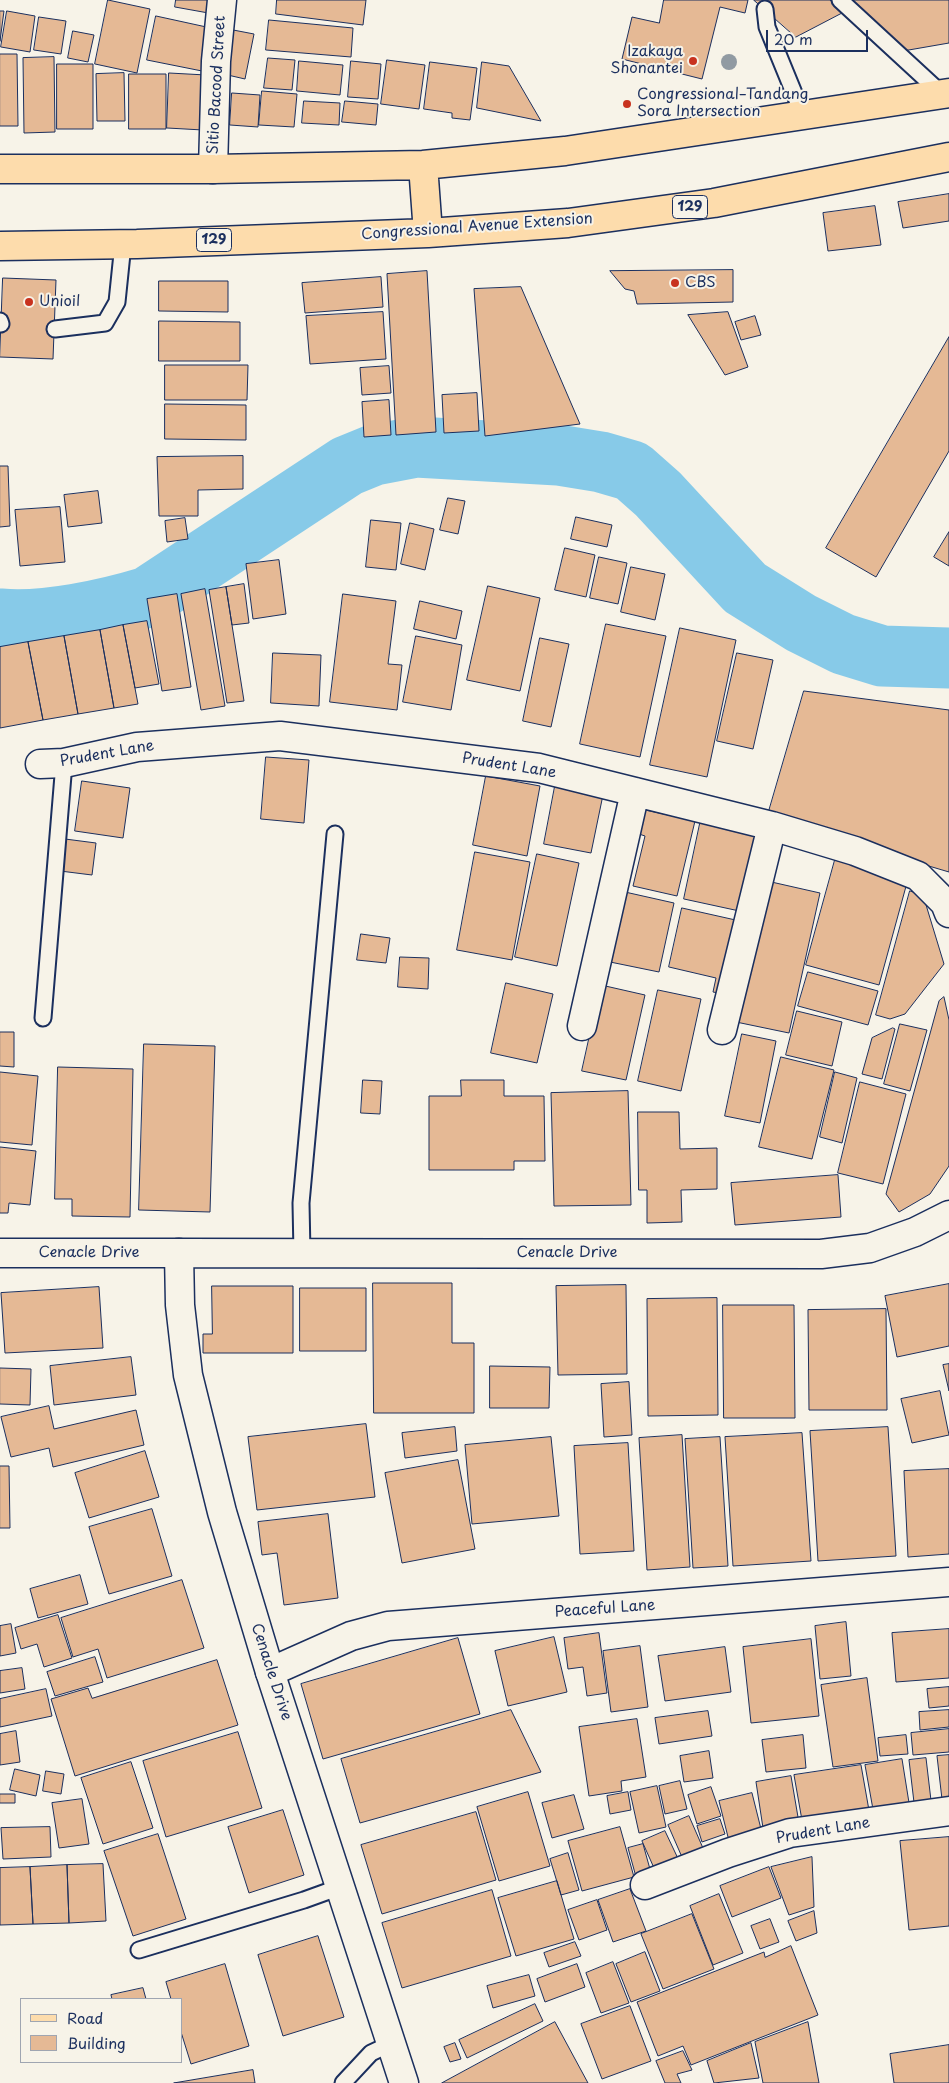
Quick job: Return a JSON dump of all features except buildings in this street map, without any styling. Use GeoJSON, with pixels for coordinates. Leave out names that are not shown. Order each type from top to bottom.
{"type":"FeatureCollection","features":[{"type":"Feature","properties":{"kind":"main road"},"geometry":{"type":"LineString","coordinates":[[0,169],[213,169],[423,165],[565,152],[946,94]]}},
{"type":"Feature","properties":{"kind":"main road","name":"Congressional Avenue Extension"},"geometry":{"type":"LineString","coordinates":[[0,246],[123,244],[428,233],[568,223],[714,203],[949,157]]}},
{"type":"Feature","properties":{"kind":"main road"},"geometry":{"type":"LineString","coordinates":[[423,165],[428,233]]}},
{"type":"Feature","properties":{"kind":"street","name":"Sitio Bacood Street"},"geometry":{"type":"LineString","coordinates":[[213,169],[216,61],[222,0]]}},
{"type":"Feature","properties":{"kind":"street","name":"Prudent Lane"},"geometry":{"type":"LineString","coordinates":[[52,764],[137,747],[280,736],[538,768],[772,826],[855,851],[918,876],[945,903],[949,912]]}},
{"type":"Feature","properties":{"kind":"street"},"geometry":{"type":"LineString","coordinates":[[582,1026],[635,792]]}},
{"type":"Feature","properties":{"kind":"street"},"geometry":{"type":"LineString","coordinates":[[722,1030],[772,826]]}},
{"type":"Feature","properties":{"kind":"street","name":"Cenacle Drive"},"geometry":{"type":"LineString","coordinates":[[0,1253],[821,1254],[870,1248],[915,1232],[949,1215]]}},
{"type":"Feature","properties":{"kind":"street","name":"Cenacle Drive"},"geometry":{"type":"LineString","coordinates":[[179,1253],[180,1305],[188,1375],[222,1512],[270,1672],[404,2083]]}},
{"type":"Feature","properties":{"kind":"street","name":"Peaceful Lane"},"geometry":{"type":"LineString","coordinates":[[270,1672],[351,1636],[388,1626],[949,1582]]}},
{"type":"Feature","properties":{"kind":"street","name":"Prudent Lane"},"geometry":{"type":"LineString","coordinates":[[645,1885],[728,1853],[790,1834],[949,1811]]}},
{"type":"Feature","properties":{"kind":"lane"},"geometry":{"type":"LineString","coordinates":[[840,0],[946,94]]}},
{"type":"Feature","properties":{"kind":"lane"},"geometry":{"type":"LineString","coordinates":[[765,9],[767,27],[804,115]]}},
{"type":"Feature","properties":{"kind":"lane"},"geometry":{"type":"LineString","coordinates":[[54,329],[105,323],[117,302],[123,244]]}},
{"type":"Feature","properties":{"kind":"lane"},"geometry":{"type":"LineString","coordinates":[[43,1018],[52,764]]}},
{"type":"Feature","properties":{"kind":"lane"},"geometry":{"type":"LineString","coordinates":[[302,1253],[301,1203],[335,834]]}},
{"type":"Feature","properties":{"kind":"lane"},"geometry":{"type":"LineString","coordinates":[[139,1950],[304,1900],[340,1886]]}},
{"type":"Feature","properties":{"kind":"lane"},"geometry":{"type":"LineString","coordinates":[[343,2083],[371,2053],[390,2044]]}},
{"type":"Feature","properties":{"kind":"waterway"},"geometry":{"type":"LineString","coordinates":[[0,619],[18,620],[55,617],[148,597],[347,466],[374,455],[416,447],[558,455],[601,462],[632,471],[658,494],[745,588],[801,623],[843,644],[882,656],[949,658]]}},
{"type":"Feature","properties":{"kind":"place","name":"Izakaya Shonantei"},"geometry":{"type":"Point","coordinates":[693,61]}},
{"type":"Feature","properties":{"kind":"place","name":"Congressional–Tandang Sora Intersection"},"geometry":{"type":"Point","coordinates":[627,104]}},
{"type":"Feature","properties":{"kind":"place","name":"CBS"},"geometry":{"type":"Point","coordinates":[675,283]}},
{"type":"Feature","properties":{"kind":"place","name":"Unioil"},"geometry":{"type":"Point","coordinates":[29,302]}}]}
